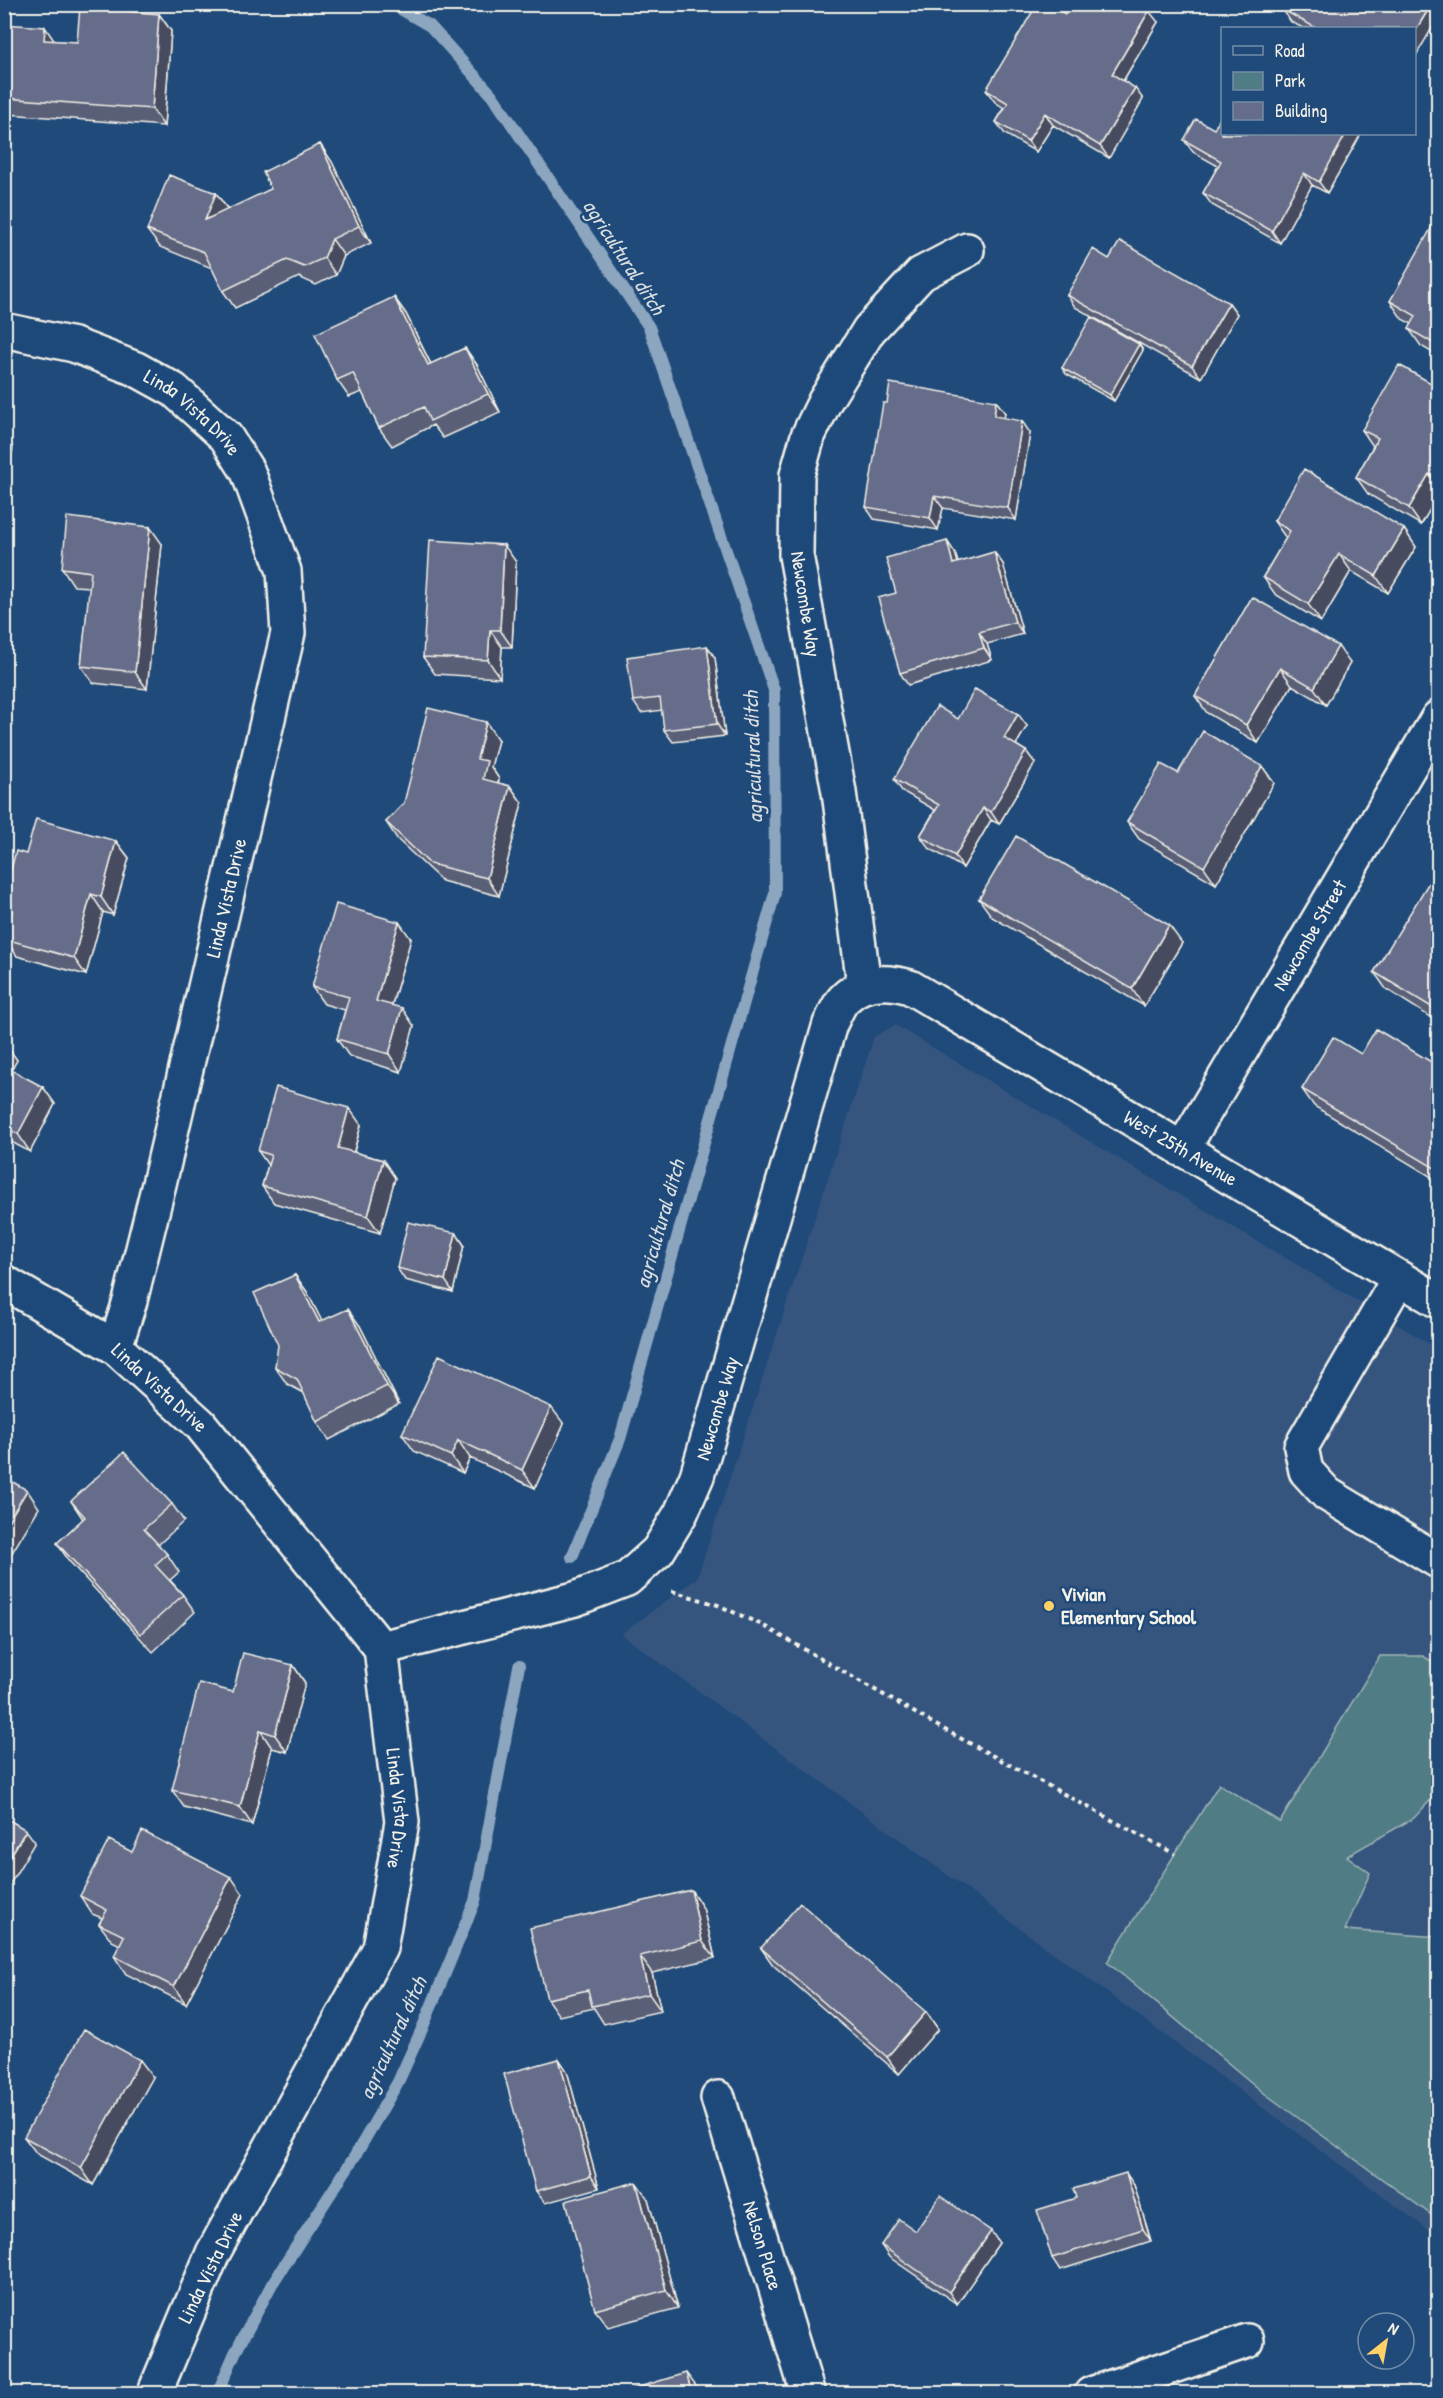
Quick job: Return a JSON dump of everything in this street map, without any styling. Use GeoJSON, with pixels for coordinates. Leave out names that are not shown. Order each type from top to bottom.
{"type":"FeatureCollection","features":[{"type":"Feature","properties":{"kind":"street","name":"Newcombe Way"},"geometry":{"type":"LineString","coordinates":[[381,1648],[575,1599],[627,1579],[658,1551],[681,1513],[697,1476],[830,1024],[843,999],[864,985],[839,792],[796,555],[797,475],[808,436],[825,401],[869,330],[921,274],[967,250]]}},
{"type":"Feature","properties":{"kind":"street","name":"Linda Vista Drive"},"geometry":{"type":"LineString","coordinates":[[4,330],[74,345],[136,369],[174,390],[226,437],[248,472],[284,571],[288,633],[159,1184],[130,1300],[115,1347],[201,1424],[381,1648],[402,1822],[380,1948],[213,2253],[154,2394]]}},
{"type":"Feature","properties":{"kind":"street","name":"Newcombe Street"},"geometry":{"type":"LineString","coordinates":[[1182,1150],[1438,718]]}},
{"type":"Feature","properties":{"kind":"street","name":"West 25th Avenue"},"geometry":{"type":"LineString","coordinates":[[864,985],[891,982],[910,987],[1438,1301]]}},
{"type":"Feature","properties":{"kind":"street"},"geometry":{"type":"LineString","coordinates":[[1399,1278],[1301,1448],[1306,1471],[1327,1494],[1438,1561]]}},
{"type":"Feature","properties":{"kind":"street"},"geometry":{"type":"LineString","coordinates":[[4,1281],[115,1347]]}},
{"type":"Feature","properties":{"kind":"street","name":"Nelson Place"},"geometry":{"type":"LineString","coordinates":[[718,2098],[808,2394]]}},
{"type":"Feature","properties":{"kind":"street"},"geometry":{"type":"LineString","coordinates":[[1091,2394],[1247,2341]]}},
{"type":"Feature","properties":{"kind":"path"},"geometry":{"type":"LineString","coordinates":[[667,1590],[718,1605],[764,1626],[934,1724],[1175,1854]]}},
{"type":"Feature","properties":{"kind":"shaded area","name":"Vivian Elementary School"},"geometry":{"type":"Polygon","coordinates":[[[895,1025],[1438,1349],[1438,2237],[621,1634],[697,1578],[874,1037],[895,1025]]]}},
{"type":"Feature","properties":{"kind":"green space"},"geometry":{"type":"Polygon","coordinates":[[[1380,1656],[1423,1656],[1438,1665],[1438,1792],[1414,1818],[1347,1856],[1370,1873],[1345,1930],[1438,1937],[1437,2219],[1264,2093],[1107,1962],[1219,1784],[1280,1822],[1380,1656]]]}},
{"type":"Feature","properties":{"kind":"building"},"geometry":{"type":"Polygon","coordinates":[[[1037,4],[1048,4],[1065,14],[1070,4],[1139,4],[1149,11],[1112,74],[1135,88],[1100,146],[1045,113],[1028,141],[996,122],[1008,103],[986,90],[1037,4]]]}},
{"type":"Feature","properties":{"kind":"building"},"geometry":{"type":"Polygon","coordinates":[[[1286,4],[1431,5],[1416,30],[1416,27],[1314,27],[1283,10],[1286,4]]]}},
{"type":"Feature","properties":{"kind":"building"},"geometry":{"type":"Polygon","coordinates":[[[80,7],[159,14],[152,109],[4,98],[4,24],[45,27],[44,40],[77,42],[80,7]]]}},
{"type":"Feature","properties":{"kind":"building"},"geometry":{"type":"Polygon","coordinates":[[[1221,116],[1221,135],[1345,135],[1319,182],[1304,173],[1272,231],[1203,193],[1221,161],[1184,140],[1196,119],[1214,129],[1221,116]]]}},
{"type":"Feature","properties":{"kind":"building"},"geometry":{"type":"Polygon","coordinates":[[[320,144],[359,226],[332,239],[324,258],[304,267],[287,260],[223,291],[204,252],[147,230],[169,175],[216,193],[205,220],[271,189],[263,172],[320,144]]]}},
{"type":"Feature","properties":{"kind":"building"},"geometry":{"type":"Polygon","coordinates":[[[1433,225],[1438,228],[1438,346],[1409,329],[1416,316],[1390,301],[1433,225]]]}},
{"type":"Feature","properties":{"kind":"building"},"geometry":{"type":"Polygon","coordinates":[[[1120,241],[1229,303],[1192,366],[1067,295],[1093,249],[1109,259],[1120,241]]]}},
{"type":"Feature","properties":{"kind":"building"},"geometry":{"type":"Polygon","coordinates":[[[394,297],[428,365],[465,348],[488,394],[430,421],[424,407],[379,428],[353,373],[337,380],[315,334],[394,297]]]}},
{"type":"Feature","properties":{"kind":"building"},"geometry":{"type":"Polygon","coordinates":[[[1091,317],[1139,344],[1110,395],[1062,368],[1091,317]]]}},
{"type":"Feature","properties":{"kind":"building"},"geometry":{"type":"Polygon","coordinates":[[[1399,365],[1438,387],[1438,479],[1429,474],[1409,508],[1356,477],[1378,438],[1362,430],[1399,365]]]}},
{"type":"Feature","properties":{"kind":"building"},"geometry":{"type":"Polygon","coordinates":[[[890,383],[996,401],[994,416],[1022,421],[1008,508],[934,496],[930,518],[866,507],[883,403],[887,403],[890,383]]]}},
{"type":"Feature","properties":{"kind":"building"},"geometry":{"type":"Polygon","coordinates":[[[1304,469],[1404,529],[1376,576],[1339,554],[1308,604],[1263,577],[1290,531],[1274,521],[1304,469]]]}},
{"type":"Feature","properties":{"kind":"building"},"geometry":{"type":"Polygon","coordinates":[[[67,517],[150,527],[135,672],[81,666],[91,572],[62,568],[67,517]]]}},
{"type":"Feature","properties":{"kind":"building"},"geometry":{"type":"Polygon","coordinates":[[[430,540],[504,545],[500,630],[490,630],[488,660],[423,657],[430,540]]]}},
{"type":"Feature","properties":{"kind":"building"},"geometry":{"type":"Polygon","coordinates":[[[947,541],[953,564],[994,552],[1015,622],[979,632],[984,648],[900,673],[878,598],[896,593],[886,558],[947,541]]]}},
{"type":"Feature","properties":{"kind":"building"},"geometry":{"type":"Polygon","coordinates":[[[1252,597],[1338,646],[1314,688],[1280,668],[1246,725],[1195,696],[1252,597]]]}},
{"type":"Feature","properties":{"kind":"building"},"geometry":{"type":"Polygon","coordinates":[[[707,646],[717,724],[664,730],[660,698],[633,701],[627,657],[707,646]]]}},
{"type":"Feature","properties":{"kind":"building"},"geometry":{"type":"Polygon","coordinates":[[[975,689],[1018,714],[1004,738],[1026,751],[991,812],[983,808],[955,856],[920,836],[939,805],[894,779],[937,706],[958,719],[975,689]]]}},
{"type":"Feature","properties":{"kind":"building"},"geometry":{"type":"Polygon","coordinates":[[[428,708],[486,722],[477,759],[487,761],[483,779],[510,786],[487,878],[430,864],[386,822],[404,803],[428,708]]]}},
{"type":"Feature","properties":{"kind":"building"},"geometry":{"type":"Polygon","coordinates":[[[1203,731],[1262,766],[1204,867],[1127,822],[1161,764],[1178,773],[1203,731]]]}},
{"type":"Feature","properties":{"kind":"building"},"geometry":{"type":"Polygon","coordinates":[[[36,819],[116,841],[101,897],[91,894],[74,958],[5,939],[12,911],[4,908],[4,895],[16,851],[26,854],[36,819]]]}},
{"type":"Feature","properties":{"kind":"building"},"geometry":{"type":"Polygon","coordinates":[[[1016,836],[1169,925],[1132,989],[979,899],[1016,836]]]}},
{"type":"Feature","properties":{"kind":"building"},"geometry":{"type":"Polygon","coordinates":[[[1434,874],[1438,876],[1438,999],[1433,1008],[1374,972],[1434,874]]]}},
{"type":"Feature","properties":{"kind":"building"},"geometry":{"type":"Polygon","coordinates":[[[336,904],[399,922],[376,1001],[402,1008],[389,1054],[337,1039],[349,997],[312,987],[336,904]]]}},
{"type":"Feature","properties":{"kind":"building"},"geometry":{"type":"Polygon","coordinates":[[[1376,1029],[1438,1066],[1438,1072],[1429,1088],[1438,1093],[1438,1170],[1302,1089],[1333,1037],[1361,1054],[1376,1029]]]}},
{"type":"Feature","properties":{"kind":"building"},"geometry":{"type":"Polygon","coordinates":[[[4,1066],[43,1087],[18,1134],[4,1127],[4,1066]]]}},
{"type":"Feature","properties":{"kind":"building"},"geometry":{"type":"Polygon","coordinates":[[[276,1087],[349,1108],[338,1148],[383,1160],[368,1216],[262,1186],[271,1155],[258,1151],[276,1087]]]}},
{"type":"Feature","properties":{"kind":"building"},"geometry":{"type":"Polygon","coordinates":[[[408,1222],[456,1233],[445,1280],[397,1268],[408,1222]]]}},
{"type":"Feature","properties":{"kind":"building"},"geometry":{"type":"Polygon","coordinates":[[[295,1275],[319,1322],[348,1309],[387,1386],[317,1422],[297,1379],[275,1367],[278,1345],[254,1293],[295,1275]]]}},
{"type":"Feature","properties":{"kind":"building"},"geometry":{"type":"Polygon","coordinates":[[[439,1355],[551,1407],[522,1470],[458,1440],[451,1456],[402,1434],[439,1355]]]}},
{"type":"Feature","properties":{"kind":"building"},"geometry":{"type":"Polygon","coordinates":[[[124,1452],[172,1504],[144,1529],[167,1554],[155,1565],[183,1595],[140,1634],[57,1543],[85,1517],[71,1501],[124,1452]]]}},
{"type":"Feature","properties":{"kind":"building"},"geometry":{"type":"Polygon","coordinates":[[[4,1477],[27,1490],[4,1528],[4,1477]]]}},
{"type":"Feature","properties":{"kind":"building"},"geometry":{"type":"Polygon","coordinates":[[[243,1653],[293,1665],[275,1735],[260,1730],[240,1807],[172,1790],[199,1683],[233,1692],[243,1653]]]}},
{"type":"Feature","properties":{"kind":"building"},"geometry":{"type":"Polygon","coordinates":[[[4,1817],[26,1830],[4,1867],[4,1817]]]}},
{"type":"Feature","properties":{"kind":"building"},"geometry":{"type":"Polygon","coordinates":[[[142,1831],[231,1877],[174,1987],[114,1956],[124,1936],[99,1924],[107,1910],[80,1896],[109,1840],[132,1852],[142,1831]]]}},
{"type":"Feature","properties":{"kind":"building"},"geometry":{"type":"Polygon","coordinates":[[[691,1890],[702,1941],[640,1956],[649,1994],[592,2006],[588,1990],[547,1999],[530,1928],[691,1890]]]}},
{"type":"Feature","properties":{"kind":"building"},"geometry":{"type":"Polygon","coordinates":[[[800,1903],[926,2012],[887,2057],[761,1948],[800,1903]]]}},
{"type":"Feature","properties":{"kind":"building"},"geometry":{"type":"Polygon","coordinates":[[[84,2029],[140,2060],[81,2168],[24,2137],[84,2029]]]}},
{"type":"Feature","properties":{"kind":"building"},"geometry":{"type":"Polygon","coordinates":[[[559,2059],[591,2176],[536,2191],[504,2074],[559,2059]]]}},
{"type":"Feature","properties":{"kind":"building"},"geometry":{"type":"Polygon","coordinates":[[[1126,2173],[1143,2229],[1052,2258],[1037,2210],[1076,2198],[1073,2189],[1126,2173]]]}},
{"type":"Feature","properties":{"kind":"building"},"geometry":{"type":"Polygon","coordinates":[[[636,2182],[666,2290],[595,2310],[566,2201],[636,2182]]]}},
{"type":"Feature","properties":{"kind":"building"},"geometry":{"type":"Polygon","coordinates":[[[940,2196],[991,2231],[949,2292],[881,2245],[899,2219],[916,2231],[940,2196]]]}},
{"type":"Feature","properties":{"kind":"building"},"geometry":{"type":"Polygon","coordinates":[[[686,2373],[692,2394],[616,2394],[686,2373]]]}},
{"type":"Feature","properties":{"kind":"waterway","name":"agricultural ditch"},"geometry":{"type":"LineString","coordinates":[[392,4],[430,26],[492,95],[649,327],[774,690],[775,893],[620,1439],[572,1557]]}},
{"type":"Feature","properties":{"kind":"waterway","name":"agricultural ditch"},"geometry":{"type":"LineString","coordinates":[[217,2394],[235,2353],[272,2284],[355,2156],[398,2082],[422,2029],[475,1901],[519,1666]]}},
{"type":"Feature","properties":{"kind":"place","name":"Vivian Elementary School"},"geometry":{"type":"Point","coordinates":[1049,1606]}}]}
